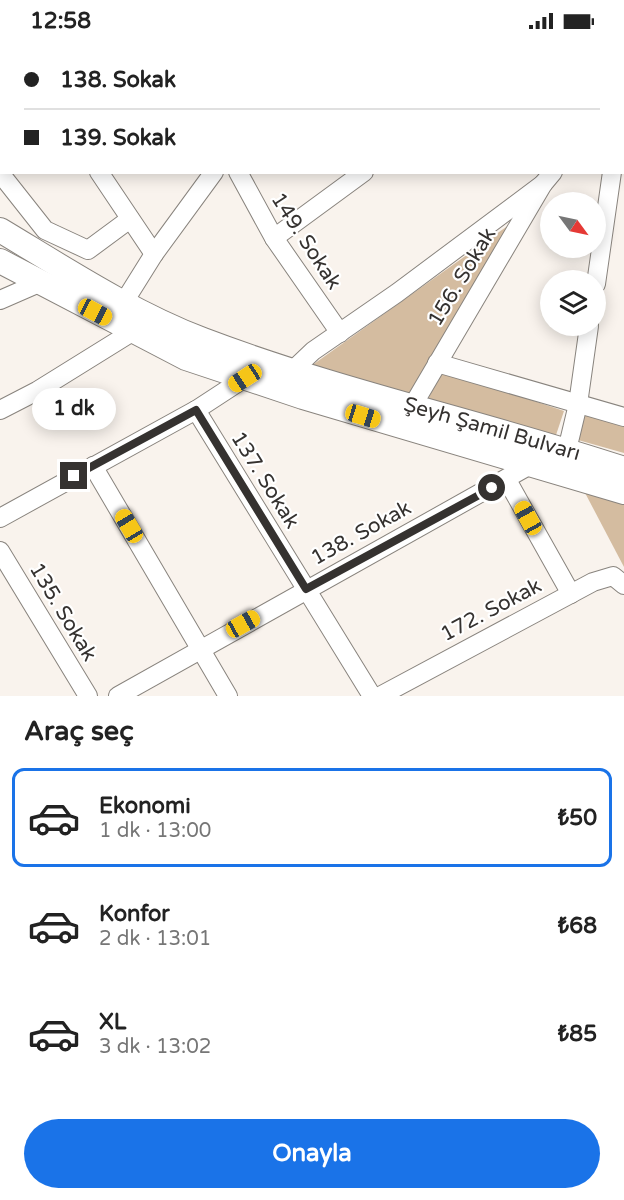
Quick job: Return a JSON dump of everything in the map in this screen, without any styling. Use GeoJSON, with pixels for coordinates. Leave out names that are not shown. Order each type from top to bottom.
{"type":"FeatureCollection","features":[{"type":"Feature","properties":{"kind":"main road","name":"Şeyh Şamil Bulvarı"},"geometry":{"type":"LineString","coordinates":[[0,230],[124,302],[202,339],[292,371],[567,450],[624,469]]}},
{"type":"Feature","properties":{"kind":"main road","name":"Şeyh Şamil Bulvarı"},"geometry":{"type":"LineString","coordinates":[[0,261],[132,332],[186,358],[245,378],[624,492]]}},
{"type":"Feature","properties":{"kind":"street"},"geometry":{"type":"LineString","coordinates":[[1,174],[45,230],[88,250],[130,219]]}},
{"type":"Feature","properties":{"kind":"street"},"geometry":{"type":"LineString","coordinates":[[100,174],[154,254]]}},
{"type":"Feature","properties":{"kind":"street"},"geometry":{"type":"LineString","coordinates":[[124,302],[154,254],[213,174]]}},
{"type":"Feature","properties":{"kind":"street","name":"149. Sokak"},"geometry":{"type":"LineString","coordinates":[[239,174],[274,238],[339,333]]}},
{"type":"Feature","properties":{"kind":"street"},"geometry":{"type":"LineString","coordinates":[[274,238],[361,174]]}},
{"type":"Feature","properties":{"kind":"street"},"geometry":{"type":"LineString","coordinates":[[598,270],[612,174]]}},
{"type":"Feature","properties":{"kind":"street"},"geometry":{"type":"LineString","coordinates":[[292,371],[313,351],[548,178]]}},
{"type":"Feature","properties":{"kind":"street","name":"156. Sokak"},"geometry":{"type":"LineString","coordinates":[[413,405],[548,178]]}},
{"type":"Feature","properties":{"kind":"street"},"geometry":{"type":"LineString","coordinates":[[0,300],[39,283]]}},
{"type":"Feature","properties":{"kind":"street"},"geometry":{"type":"LineString","coordinates":[[0,410],[37,391],[132,332]]}},
{"type":"Feature","properties":{"kind":"street"},"geometry":{"type":"LineString","coordinates":[[567,450],[578,404],[588,336]]}},
{"type":"Feature","properties":{"kind":"street"},"geometry":{"type":"LineString","coordinates":[[437,363],[624,417]]}},
{"type":"Feature","properties":{"kind":"street"},"geometry":{"type":"LineString","coordinates":[[0,518],[196,410],[245,378]]}},
{"type":"Feature","properties":{"kind":"street","name":"137. Sokak"},"geometry":{"type":"LineString","coordinates":[[196,410],[372,696]]}},
{"type":"Feature","properties":{"kind":"street","name":"138. Sokak"},"geometry":{"type":"LineString","coordinates":[[118,696],[201,647],[507,480],[532,464]]}},
{"type":"Feature","properties":{"kind":"street"},"geometry":{"type":"LineString","coordinates":[[93,466],[228,696]]}},
{"type":"Feature","properties":{"kind":"street"},"geometry":{"type":"LineString","coordinates":[[507,480],[570,594]]}},
{"type":"Feature","properties":{"kind":"street","name":"135. Sokak"},"geometry":{"type":"LineString","coordinates":[[0,551],[88,696]]}},
{"type":"Feature","properties":{"kind":"street","name":"172. Sokak"},"geometry":{"type":"LineString","coordinates":[[380,696],[593,582],[613,576],[624,585]]}},
{"type":"Feature","properties":{"kind":"shaded area"},"geometry":{"type":"Polygon","coordinates":[[[513,222],[408,397],[311,366],[513,222]]]}},
{"type":"Feature","properties":{"kind":"shaded area"},"geometry":{"type":"Polygon","coordinates":[[[442,370],[564,411],[555,438],[428,399],[442,370]]]}},
{"type":"Feature","properties":{"kind":"shaded area"},"geometry":{"type":"Polygon","coordinates":[[[585,414],[624,425],[624,453],[578,440],[585,414]]]}},
{"type":"Feature","properties":{"kind":"shaded area"},"geometry":{"type":"Polygon","coordinates":[[[583,489],[624,503],[624,567],[583,489]]]}},
{"type":"Feature","properties":{"kind":"route"},"geometry":{"type":"LineString","coordinates":[[74,476],[196,410],[306,589],[492,488]]}}]}
